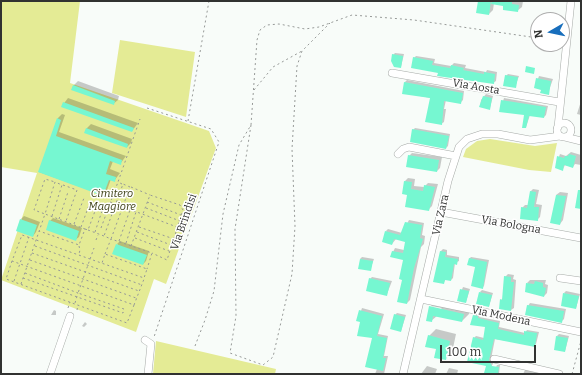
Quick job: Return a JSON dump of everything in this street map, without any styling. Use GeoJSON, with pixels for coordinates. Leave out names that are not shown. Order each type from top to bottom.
{"type":"FeatureCollection","features":[{"type":"Feature","properties":{"kind":"street"},"geometry":{"type":"LineString","coordinates":[[562,132],[559,110],[571,1]]}},
{"type":"Feature","properties":{"kind":"street","name":"Via Aosta"},"geometry":{"type":"LineString","coordinates":[[392,72],[560,102]]}},
{"type":"Feature","properties":{"kind":"street"},"geometry":{"type":"LineString","coordinates":[[559,110],[566,124],[570,128],[562,132]]}},
{"type":"Feature","properties":{"kind":"street"},"geometry":{"type":"LineString","coordinates":[[562,132],[581,141]]}},
{"type":"Feature","properties":{"kind":"street","name":"Via Zara"},"geometry":{"type":"LineString","coordinates":[[403,374],[441,212],[459,147],[467,139],[478,135],[498,134],[530,140],[547,137],[562,132]]}},
{"type":"Feature","properties":{"kind":"street"},"geometry":{"type":"LineString","coordinates":[[398,154],[403,149],[413,147],[456,156]]}},
{"type":"Feature","properties":{"kind":"street","name":"Via Bologna"},"geometry":{"type":"LineString","coordinates":[[441,212],[581,238]]}},
{"type":"Feature","properties":{"kind":"street"},"geometry":{"type":"LineString","coordinates":[[560,278],[581,281]]}},
{"type":"Feature","properties":{"kind":"street","name":"Via Modena"},"geometry":{"type":"LineString","coordinates":[[421,299],[581,332]]}},
{"type":"Feature","properties":{"kind":"street"},"geometry":{"type":"LineString","coordinates":[[50,374],[70,316]]}},
{"type":"Feature","properties":{"kind":"street"},"geometry":{"type":"LineString","coordinates":[[148,342],[148,374]]}},
{"type":"Feature","properties":{"kind":"street"},"geometry":{"type":"LineString","coordinates":[[494,359],[559,374]]}},
{"type":"Feature","properties":{"kind":"path"},"geometry":{"type":"LineString","coordinates":[[188,120],[209,1]]}},
{"type":"Feature","properties":{"kind":"path"},"geometry":{"type":"LineString","coordinates":[[302,51],[297,66],[292,149],[294,226],[292,274],[273,356],[263,365],[230,353],[236,316],[235,229],[251,125],[257,40],[260,30],[267,25],[279,24],[305,29],[330,23],[352,15],[414,20],[530,37]]}},
{"type":"Feature","properties":{"kind":"path"},"geometry":{"type":"LineString","coordinates":[[254,90],[273,67],[302,51],[330,23]]}},
{"type":"Feature","properties":{"kind":"path","name":"Via Brindisi"},"geometry":{"type":"LineString","coordinates":[[148,108],[188,120],[211,129],[219,142],[148,342]]}},
{"type":"Feature","properties":{"kind":"path"},"geometry":{"type":"LineString","coordinates":[[101,228],[140,119]]}},
{"type":"Feature","properties":{"kind":"path"},"geometry":{"type":"LineString","coordinates":[[195,346],[206,320],[214,291],[223,214],[239,145],[251,125]]}},
{"type":"Feature","properties":{"kind":"path"},"geometry":{"type":"LineString","coordinates":[[66,222],[77,190],[45,179],[34,210],[119,242],[152,253],[167,260],[184,210],[180,205],[118,182]]}},
{"type":"Feature","properties":{"kind":"path"},"geometry":{"type":"LineString","coordinates":[[21,284],[55,182]]}},
{"type":"Feature","properties":{"kind":"path"},"geometry":{"type":"LineString","coordinates":[[104,236],[123,184]]}},
{"type":"Feature","properties":{"kind":"path"},"geometry":{"type":"LineString","coordinates":[[52,217],[62,185]]}},
{"type":"Feature","properties":{"kind":"path"},"geometry":{"type":"LineString","coordinates":[[102,263],[130,187]]}},
{"type":"Feature","properties":{"kind":"path"},"geometry":{"type":"LineString","coordinates":[[59,220],[68,192]]}},
{"type":"Feature","properties":{"kind":"path"},"geometry":{"type":"LineString","coordinates":[[131,246],[150,195]]}},
{"type":"Feature","properties":{"kind":"path"},"geometry":{"type":"LineString","coordinates":[[73,225],[84,198]]}},
{"type":"Feature","properties":{"kind":"path"},"geometry":{"type":"LineString","coordinates":[[81,227],[91,200]]}},
{"type":"Feature","properties":{"kind":"path"},"geometry":{"type":"LineString","coordinates":[[110,202],[178,227]]}},
{"type":"Feature","properties":{"kind":"path"},"geometry":{"type":"LineString","coordinates":[[147,202],[182,215]]}},
{"type":"Feature","properties":{"kind":"path"},"geometry":{"type":"LineString","coordinates":[[88,230],[98,203]]}},
{"type":"Feature","properties":{"kind":"path"},"geometry":{"type":"LineString","coordinates":[[94,232],[104,204]]}},
{"type":"Feature","properties":{"kind":"path"},"geometry":{"type":"LineString","coordinates":[[145,208],[180,220]]}},
{"type":"Feature","properties":{"kind":"path"},"geometry":{"type":"LineString","coordinates":[[119,242],[130,209]]}},
{"type":"Feature","properties":{"kind":"path"},"geometry":{"type":"LineString","coordinates":[[125,244],[137,212]]}},
{"type":"Feature","properties":{"kind":"path"},"geometry":{"type":"LineString","coordinates":[[138,227],[174,239]]}},
{"type":"Feature","properties":{"kind":"path"},"geometry":{"type":"LineString","coordinates":[[79,255],[80,250],[78,245],[85,229]]}},
{"type":"Feature","properties":{"kind":"path"},"geometry":{"type":"LineString","coordinates":[[39,231],[78,245]]}},
{"type":"Feature","properties":{"kind":"path"},"geometry":{"type":"LineString","coordinates":[[136,232],[172,246]]}},
{"type":"Feature","properties":{"kind":"path"},"geometry":{"type":"LineString","coordinates":[[96,240],[99,234]]}},
{"type":"Feature","properties":{"kind":"path"},"geometry":{"type":"LineString","coordinates":[[144,278],[22,235],[6,279],[127,323],[142,284],[144,278],[147,269],[152,253]]}},
{"type":"Feature","properties":{"kind":"path"},"geometry":{"type":"LineString","coordinates":[[13,282],[29,237]]}},
{"type":"Feature","properties":{"kind":"path"},"geometry":{"type":"LineString","coordinates":[[134,238],[170,252]]}},
{"type":"Feature","properties":{"kind":"path"},"geometry":{"type":"LineString","coordinates":[[34,245],[142,284]]}},
{"type":"Feature","properties":{"kind":"path"},"geometry":{"type":"LineString","coordinates":[[74,304],[94,248]]}},
{"type":"Feature","properties":{"kind":"path"},"geometry":{"type":"LineString","coordinates":[[32,253],[139,291]]}},
{"type":"Feature","properties":{"kind":"path"},"geometry":{"type":"LineString","coordinates":[[105,254],[147,269]]}},
{"type":"Feature","properties":{"kind":"path"},"geometry":{"type":"LineString","coordinates":[[29,260],[136,298]]}},
{"type":"Feature","properties":{"kind":"path"},"geometry":{"type":"LineString","coordinates":[[12,261],[134,305]]}},
{"type":"Feature","properties":{"kind":"path"},"geometry":{"type":"LineString","coordinates":[[23,278],[123,313],[124,309],[25,273]]}},
{"type":"Feature","properties":{"kind":"path"},"geometry":{"type":"LineString","coordinates":[[68,308],[70,302]]}},
{"type":"Feature","properties":{"kind":"path"},"geometry":{"type":"LineString","coordinates":[[77,310],[78,305]]}},
{"type":"Feature","properties":{"kind":"path"},"geometry":{"type":"LineString","coordinates":[[572,374],[581,341]]}},
{"type":"Feature","properties":{"kind":"green space","name":"Cimitero Maggiore"},"geometry":{"type":"Polygon","coordinates":[[[1,1],[80,1],[70,83],[209,131],[216,148],[166,284],[154,279],[136,332],[1,280],[37,173],[1,167],[1,1]]]}},
{"type":"Feature","properties":{"kind":"green space"},"geometry":{"type":"Polygon","coordinates":[[[120,40],[195,52],[186,117],[112,93],[120,40]]]}},
{"type":"Feature","properties":{"kind":"green space"},"geometry":{"type":"Polygon","coordinates":[[[490,139],[535,146],[557,143],[551,172],[529,170],[463,157],[466,149],[477,141],[490,139]]]}},
{"type":"Feature","properties":{"kind":"green space"},"geometry":{"type":"Polygon","coordinates":[[[156,341],[276,369],[275,374],[153,374],[156,341]]]}},
{"type":"Feature","properties":{"kind":"building"},"geometry":{"type":"Polygon","coordinates":[[[478,1],[491,1],[489,15],[476,13],[478,1]]]}},
{"type":"Feature","properties":{"kind":"building"},"geometry":{"type":"Polygon","coordinates":[[[492,1],[512,1],[512,4],[519,5],[518,12],[503,10],[503,6],[491,4],[492,1]]]}},
{"type":"Feature","properties":{"kind":"building"},"geometry":{"type":"Polygon","coordinates":[[[392,54],[403,56],[401,68],[394,67],[391,61],[392,54]]]}},
{"type":"Feature","properties":{"kind":"building"},"geometry":{"type":"Polygon","coordinates":[[[413,57],[433,61],[432,65],[450,68],[451,65],[464,68],[463,70],[484,74],[484,72],[495,74],[494,84],[437,76],[438,73],[411,68],[413,57]]]}},
{"type":"Feature","properties":{"kind":"building"},"geometry":{"type":"Polygon","coordinates":[[[526,66],[535,68],[534,74],[525,72],[526,66]]]}},
{"type":"Feature","properties":{"kind":"building"},"geometry":{"type":"Polygon","coordinates":[[[505,75],[518,77],[516,88],[503,86],[505,75]]]}},
{"type":"Feature","properties":{"kind":"building"},"geometry":{"type":"Polygon","coordinates":[[[536,78],[551,81],[549,95],[540,93],[541,90],[534,88],[536,78]]]}},
{"type":"Feature","properties":{"kind":"building"},"geometry":{"type":"Polygon","coordinates":[[[404,82],[463,93],[461,104],[444,101],[442,125],[425,122],[430,98],[402,94],[404,82]]]}},
{"type":"Feature","properties":{"kind":"building"},"geometry":{"type":"Polygon","coordinates":[[[73,85],[115,101],[114,105],[71,90],[73,85]]]}},
{"type":"Feature","properties":{"kind":"building"},"geometry":{"type":"Polygon","coordinates":[[[483,96],[492,98],[490,110],[479,107],[483,96]]]}},
{"type":"Feature","properties":{"kind":"building"},"geometry":{"type":"Polygon","coordinates":[[[501,100],[546,107],[544,118],[529,116],[526,128],[522,128],[524,115],[499,112],[501,100]]]}},
{"type":"Feature","properties":{"kind":"building"},"geometry":{"type":"Polygon","coordinates":[[[63,102],[134,128],[132,132],[61,107],[63,102]]]}},
{"type":"Feature","properties":{"kind":"building"},"geometry":{"type":"Polygon","coordinates":[[[57,118],[61,120],[56,136],[122,160],[121,165],[110,161],[106,174],[116,177],[115,182],[109,180],[103,196],[38,172],[57,118]]]}},
{"type":"Feature","properties":{"kind":"building"},"geometry":{"type":"Polygon","coordinates":[[[86,128],[128,144],[127,148],[84,133],[86,128]]]}},
{"type":"Feature","properties":{"kind":"building"},"geometry":{"type":"Polygon","coordinates":[[[412,129],[449,136],[446,149],[410,142],[412,129]]]}},
{"type":"Feature","properties":{"kind":"building"},"geometry":{"type":"Polygon","coordinates":[[[569,154],[576,156],[573,168],[564,165],[563,171],[555,168],[557,156],[564,158],[569,154]]]}},
{"type":"Feature","properties":{"kind":"building"},"geometry":{"type":"Polygon","coordinates":[[[408,155],[439,160],[437,172],[406,167],[408,155]]]}},
{"type":"Feature","properties":{"kind":"building"},"geometry":{"type":"Polygon","coordinates":[[[404,181],[412,182],[411,189],[423,191],[424,185],[435,187],[429,211],[405,207],[407,195],[402,194],[404,181]]]}},
{"type":"Feature","properties":{"kind":"building"},"geometry":{"type":"Polygon","coordinates":[[[578,190],[581,190],[581,209],[575,208],[578,190]]]}},
{"type":"Feature","properties":{"kind":"building"},"geometry":{"type":"Polygon","coordinates":[[[530,191],[536,192],[534,207],[539,207],[538,221],[520,219],[521,207],[527,208],[530,191]]]}},
{"type":"Feature","properties":{"kind":"building"},"geometry":{"type":"Polygon","coordinates":[[[556,195],[566,196],[560,225],[550,223],[556,195]]]}},
{"type":"Feature","properties":{"kind":"building"},"geometry":{"type":"Polygon","coordinates":[[[20,219],[37,225],[33,237],[16,231],[20,219]]]}},
{"type":"Feature","properties":{"kind":"building"},"geometry":{"type":"Polygon","coordinates":[[[49,220],[79,231],[76,241],[46,230],[49,220]]]}},
{"type":"Feature","properties":{"kind":"building"},"geometry":{"type":"Polygon","coordinates":[[[405,222],[422,225],[420,238],[423,239],[414,268],[407,304],[397,302],[402,280],[399,279],[403,260],[390,257],[392,251],[403,253],[405,242],[394,239],[392,245],[382,242],[385,231],[400,235],[405,222]]]}},
{"type":"Feature","properties":{"kind":"building"},"geometry":{"type":"Polygon","coordinates":[[[116,244],[147,255],[143,265],[112,254],[116,244]]]}},
{"type":"Feature","properties":{"kind":"building"},"geometry":{"type":"Polygon","coordinates":[[[440,251],[446,252],[445,257],[458,259],[457,265],[454,264],[451,281],[445,280],[444,284],[433,282],[440,251]]]}},
{"type":"Feature","properties":{"kind":"building"},"geometry":{"type":"Polygon","coordinates":[[[469,258],[487,262],[483,289],[471,286],[475,267],[467,265],[469,258]]]}},
{"type":"Feature","properties":{"kind":"building"},"geometry":{"type":"Polygon","coordinates":[[[360,259],[373,261],[371,271],[358,269],[360,259]]]}},
{"type":"Feature","properties":{"kind":"building"},"geometry":{"type":"Polygon","coordinates":[[[504,276],[511,277],[511,282],[514,282],[511,311],[499,309],[500,299],[502,300],[504,276]]]}},
{"type":"Feature","properties":{"kind":"building"},"geometry":{"type":"Polygon","coordinates":[[[369,278],[390,283],[387,296],[366,291],[369,278]]]}},
{"type":"Feature","properties":{"kind":"building"},"geometry":{"type":"Polygon","coordinates":[[[535,281],[543,283],[543,287],[546,288],[544,297],[525,292],[526,283],[534,284],[535,281]]]}},
{"type":"Feature","properties":{"kind":"building"},"geometry":{"type":"Polygon","coordinates":[[[460,289],[469,291],[466,303],[457,301],[460,289]]]}},
{"type":"Feature","properties":{"kind":"building"},"geometry":{"type":"Polygon","coordinates":[[[479,292],[492,295],[489,307],[476,304],[479,292]]]}},
{"type":"Feature","properties":{"kind":"building"},"geometry":{"type":"Polygon","coordinates":[[[563,293],[579,296],[576,309],[561,306],[563,293]]]}},
{"type":"Feature","properties":{"kind":"building"},"geometry":{"type":"Polygon","coordinates":[[[527,305],[564,311],[562,323],[525,315],[527,305]]]}},
{"type":"Feature","properties":{"kind":"building"},"geometry":{"type":"Polygon","coordinates":[[[429,306],[464,314],[462,322],[433,316],[432,322],[426,321],[429,306]]]}},
{"type":"Feature","properties":{"kind":"building"},"geometry":{"type":"Polygon","coordinates":[[[359,310],[382,316],[377,336],[387,338],[383,358],[386,358],[383,371],[365,367],[372,338],[357,336],[360,322],[356,321],[359,310]]]}},
{"type":"Feature","properties":{"kind":"building"},"geometry":{"type":"Polygon","coordinates":[[[394,314],[405,317],[401,332],[390,329],[394,314]]]}},
{"type":"Feature","properties":{"kind":"building"},"geometry":{"type":"Polygon","coordinates":[[[473,315],[478,316],[478,318],[499,323],[498,329],[524,335],[524,331],[537,333],[535,347],[494,339],[489,360],[492,366],[499,367],[498,374],[484,373],[486,366],[467,362],[473,337],[483,340],[485,327],[470,325],[473,315]]]}},
{"type":"Feature","properties":{"kind":"building"},"geometry":{"type":"Polygon","coordinates":[[[428,335],[450,341],[446,360],[434,358],[436,349],[425,347],[428,335]]]}},
{"type":"Feature","properties":{"kind":"building"},"geometry":{"type":"Polygon","coordinates":[[[556,336],[568,338],[565,352],[554,350],[556,336]]]}}]}
